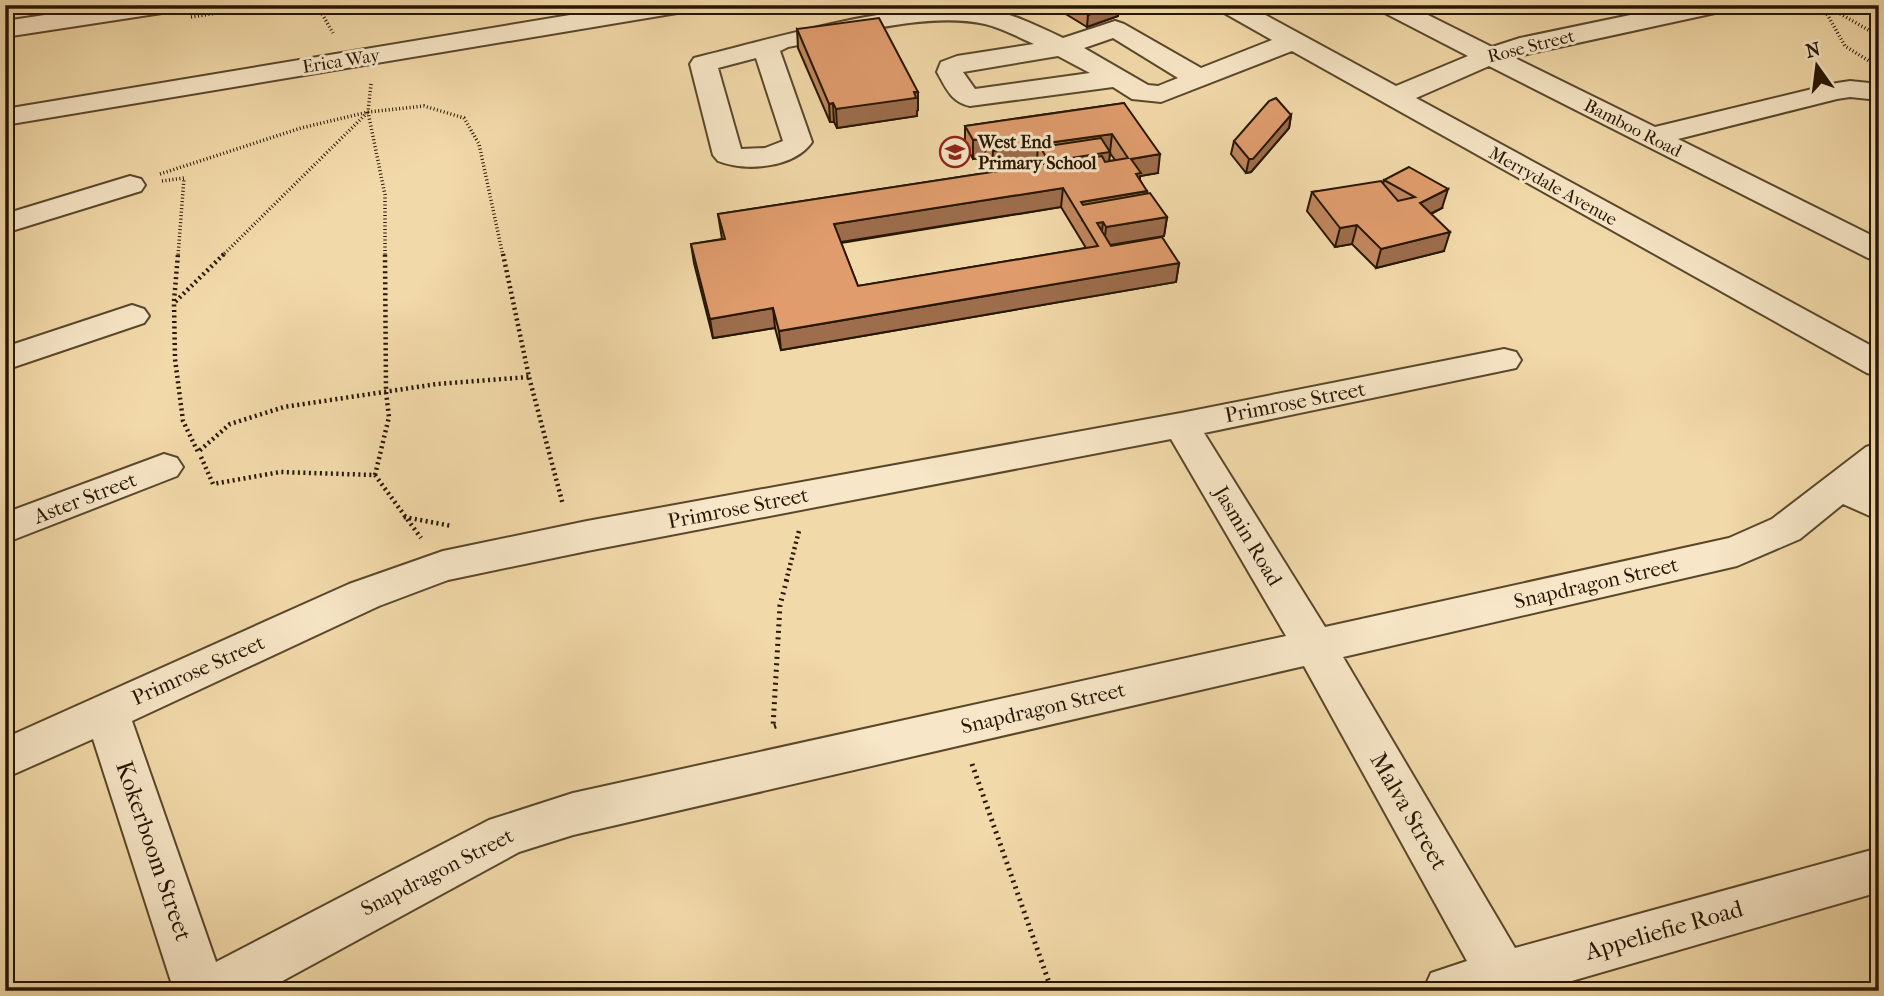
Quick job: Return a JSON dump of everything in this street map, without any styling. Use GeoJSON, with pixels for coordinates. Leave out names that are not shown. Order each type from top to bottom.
{"type":"FeatureCollection","features":[{"type":"Feature","properties":{"kind":"street","name":"Erica Way"},"geometry":{"type":"LineString","coordinates":[[5,117],[677,5]]}},
{"type":"Feature","properties":{"kind":"street","name":"Merrydale Avenue"},"geometry":{"type":"LineString","coordinates":[[1228,5],[1879,365]]}},
{"type":"Feature","properties":{"kind":"street","name":"Bamboo Road"},"geometry":{"type":"LineString","coordinates":[[1388,5],[1651,137],[1865,233],[1879,251]]}},
{"type":"Feature","properties":{"kind":"street","name":"Rose Street"},"geometry":{"type":"LineString","coordinates":[[1395,97],[1488,56],[1715,5]]}},
{"type":"Feature","properties":{"kind":"street"},"geometry":{"type":"LineString","coordinates":[[5,29],[171,12]]}},
{"type":"Feature","properties":{"kind":"street"},"geometry":{"type":"LineString","coordinates":[[766,48],[798,142],[793,149],[779,153],[736,159],[728,155],[702,66],[706,62],[766,48],[781,41],[943,14],[984,16],[1059,48],[1152,95],[1161,94],[1293,41]]}},
{"type":"Feature","properties":{"kind":"street"},"geometry":{"type":"LineString","coordinates":[[1116,78],[970,98],[962,92],[950,68],[957,64],[1059,48],[1110,29],[1118,29],[1198,78]]}},
{"type":"Feature","properties":{"kind":"street"},"geometry":{"type":"LineString","coordinates":[[1651,137],[1837,91],[1850,89],[1879,92]]}},
{"type":"Feature","properties":{"kind":"street"},"geometry":{"type":"LineString","coordinates":[[5,224],[130,185]]}},
{"type":"Feature","properties":{"kind":"street"},"geometry":{"type":"LineString","coordinates":[[5,359],[132,316]]}},
{"type":"Feature","properties":{"kind":"street","name":"Primrose Street"},"geometry":{"type":"LineString","coordinates":[[5,759],[364,595],[443,566],[1181,425],[1504,360]]}},
{"type":"Feature","properties":{"kind":"street","name":"Jasmin Road"},"geometry":{"type":"LineString","coordinates":[[1181,425],[1315,647]]}},
{"type":"Feature","properties":{"kind":"street","name":"Snapdragon Street"},"geometry":{"type":"LineString","coordinates":[[213,991],[506,835],[573,814],[1737,551],[1761,543],[1786,529],[1879,456]]}},
{"type":"Feature","properties":{"kind":"street","name":"Aster Street"},"geometry":{"type":"LineString","coordinates":[[5,528],[181,459]]}},
{"type":"Feature","properties":{"kind":"street"},"geometry":{"type":"LineString","coordinates":[[1840,486],[1879,506]]}},
{"type":"Feature","properties":{"kind":"street","name":"Malva Street"},"geometry":{"type":"LineString","coordinates":[[1315,647],[1503,975]]}},
{"type":"Feature","properties":{"kind":"street","name":"Kokerboom Street"},"geometry":{"type":"LineString","coordinates":[[107,712],[200,991]]}},
{"type":"Feature","properties":{"kind":"street","name":"Appeliefie Road"},"geometry":{"type":"LineString","coordinates":[[1449,991],[1879,870]]}},
{"type":"Feature","properties":{"kind":"path"},"geometry":{"type":"LineString","coordinates":[[171,12],[270,5]]}},
{"type":"Feature","properties":{"kind":"path"},"geometry":{"type":"LineString","coordinates":[[317,5],[332,33],[374,55],[368,112],[384,195],[386,392],[389,417],[375,475],[443,566]]}},
{"type":"Feature","properties":{"kind":"path"},"geometry":{"type":"LineString","coordinates":[[1824,5],[1879,36]]}},
{"type":"Feature","properties":{"kind":"path"},"geometry":{"type":"LineString","coordinates":[[1824,5],[1845,46],[1879,66]]}},
{"type":"Feature","properties":{"kind":"path"},"geometry":{"type":"LineString","coordinates":[[130,185],[232,149],[368,112],[424,106],[464,118],[479,144],[529,377],[563,505]]}},
{"type":"Feature","properties":{"kind":"path"},"geometry":{"type":"LineString","coordinates":[[132,316],[174,303],[368,112]]}},
{"type":"Feature","properties":{"kind":"path"},"geometry":{"type":"LineString","coordinates":[[130,185],[184,178],[174,303],[175,359],[183,421],[181,459]]}},
{"type":"Feature","properties":{"kind":"path"},"geometry":{"type":"LineString","coordinates":[[181,459],[230,424],[284,407],[386,392],[529,377]]}},
{"type":"Feature","properties":{"kind":"path"},"geometry":{"type":"LineString","coordinates":[[181,459],[213,484],[280,472],[375,475]]}},
{"type":"Feature","properties":{"kind":"path"},"geometry":{"type":"LineString","coordinates":[[786,724],[773,727],[780,605],[801,522],[827,491]]}},
{"type":"Feature","properties":{"kind":"path"},"geometry":{"type":"LineString","coordinates":[[404,517],[456,527]]}},
{"type":"Feature","properties":{"kind":"path"},"geometry":{"type":"LineString","coordinates":[[984,761],[971,765],[1052,991]]}},
{"type":"Feature","properties":{"kind":"building"},"geometry":{"type":"Polygon","coordinates":[[[1072,5],[1114,5],[1088,15],[1072,5]]]}},
{"type":"Feature","properties":{"kind":"building"},"geometry":{"type":"Polygon","coordinates":[[[879,18],[918,92],[914,92],[916,98],[836,109],[833,103],[829,104],[797,29],[879,18]]]}},
{"type":"Feature","properties":{"kind":"building"},"geometry":{"type":"Polygon","coordinates":[[[1276,98],[1291,115],[1253,159],[1249,159],[1234,141],[1269,101],[1276,98]]]}},
{"type":"Feature","properties":{"kind":"building"},"geometry":{"type":"Polygon","coordinates":[[[1124,103],[1160,154],[1131,159],[1141,173],[1136,174],[1147,191],[1081,202],[1083,205],[1150,193],[1167,217],[1106,227],[1103,222],[1097,223],[1111,246],[1162,237],[1179,263],[779,331],[773,308],[710,319],[691,244],[725,239],[718,214],[1050,163],[1038,144],[993,151],[986,138],[973,140],[965,126],[1124,103]],[[1112,134],[1047,143],[1049,146],[1101,138],[1110,152],[1058,160],[1060,163],[1102,156],[1105,162],[1128,158],[1112,134]],[[1063,188],[834,224],[858,286],[1098,246],[1063,188]]]}},
{"type":"Feature","properties":{"kind":"building"},"geometry":{"type":"Polygon","coordinates":[[[1409,167],[1448,189],[1420,203],[1450,232],[1381,249],[1357,225],[1340,228],[1312,192],[1381,181],[1398,201],[1415,197],[1384,180],[1409,167]]]}},
{"type":"Feature","properties":{"kind":"place","name":"West End Primary School"},"geometry":{"type":"Point","coordinates":[955,152]}}]}
